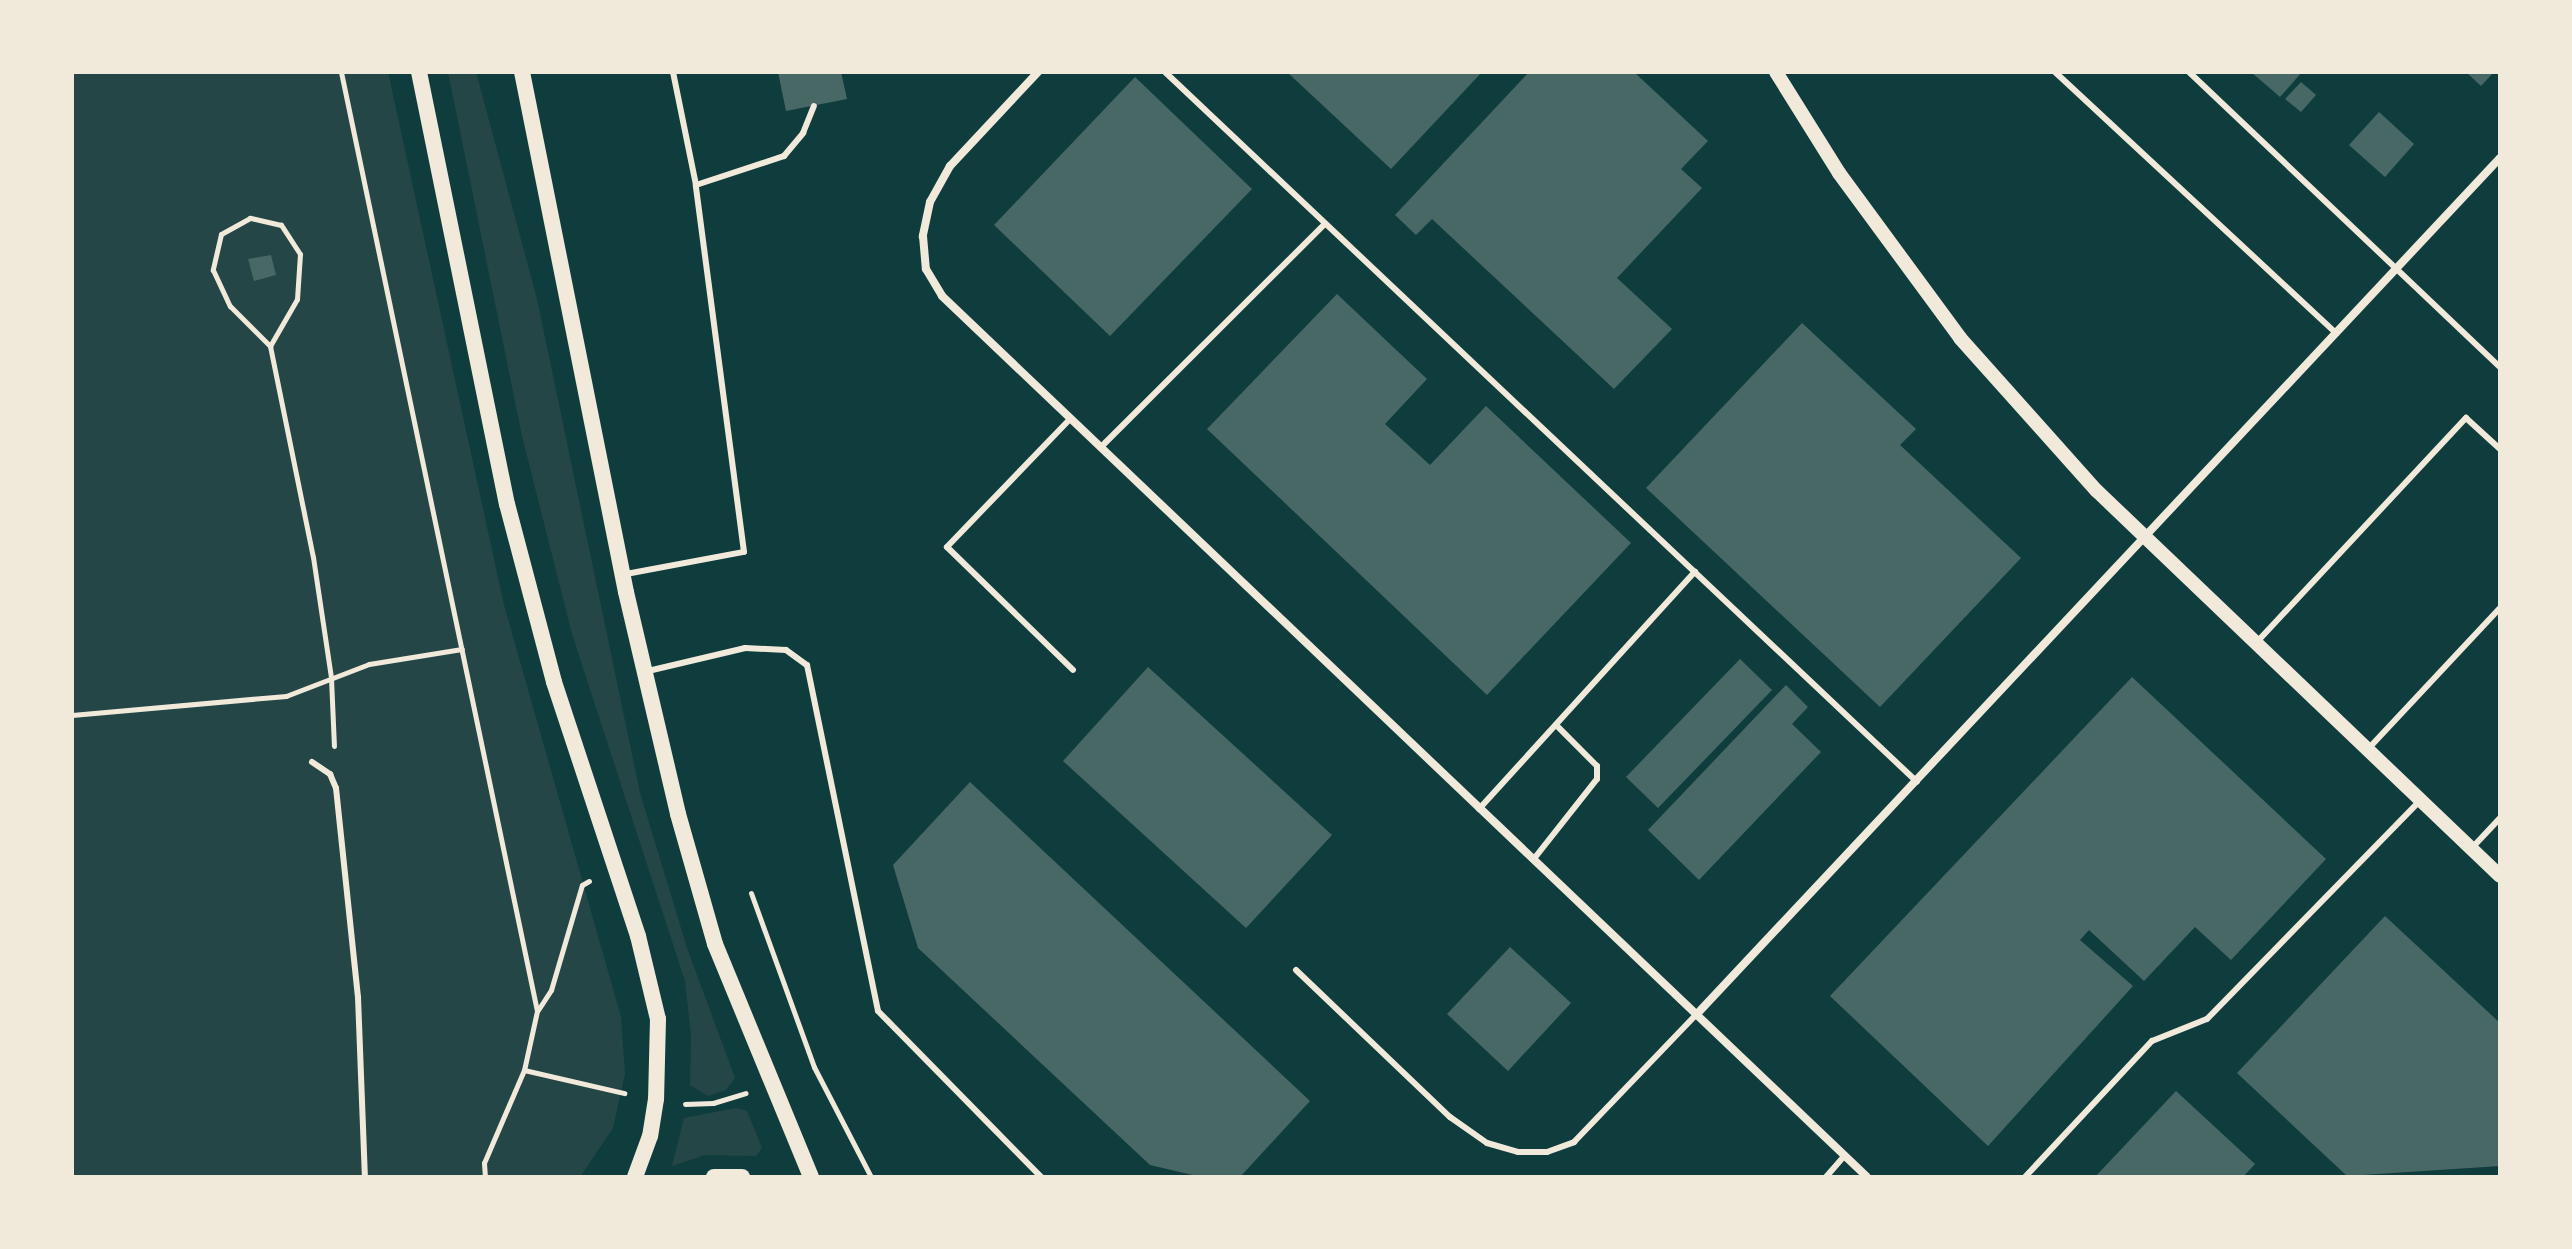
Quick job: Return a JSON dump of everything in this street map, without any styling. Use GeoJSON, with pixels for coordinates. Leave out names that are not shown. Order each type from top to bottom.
{"type":"FeatureCollection","features":[{"type":"Feature","properties":{"kind":"main road"},"geometry":{"type":"LineString","coordinates":[[419,72],[507,504],[554,682],[638,936],[658,1019],[654,1111],[635,1177]]}},
{"type":"Feature","properties":{"kind":"main road"},"geometry":{"type":"LineString","coordinates":[[522,72],[643,672],[715,944],[811,1177]]}},
{"type":"Feature","properties":{"kind":"main road"},"geometry":{"type":"LineString","coordinates":[[714,1177],[742,1177]]}},
{"type":"Feature","properties":{"kind":"street"},"geometry":{"type":"LineString","coordinates":[[1038,72],[950,166],[930,202],[923,236],[926,269],[942,296],[1867,1177]]}},
{"type":"Feature","properties":{"kind":"street"},"geometry":{"type":"LineString","coordinates":[[1776,72],[1839,173],[1960,338],[2145,539],[2500,876]]}},
{"type":"Feature","properties":{"kind":"street"},"geometry":{"type":"LineString","coordinates":[[1696,1015],[2500,158]]}},
{"type":"Feature","properties":{"kind":"lane"},"geometry":{"type":"LineString","coordinates":[[622,575],[744,552],[696,185],[673,72]]}},
{"type":"Feature","properties":{"kind":"lane"},"geometry":{"type":"LineString","coordinates":[[1165,72],[1917,782]]}},
{"type":"Feature","properties":{"kind":"lane"},"geometry":{"type":"LineString","coordinates":[[2055,72],[2336,333]]}},
{"type":"Feature","properties":{"kind":"lane"},"geometry":{"type":"LineString","coordinates":[[2189,72],[2500,367]]}},
{"type":"Feature","properties":{"kind":"lane"},"geometry":{"type":"LineString","coordinates":[[696,185],[784,156],[803,133],[814,106]]}},
{"type":"Feature","properties":{"kind":"lane"},"geometry":{"type":"LineString","coordinates":[[1101,447],[1325,224]]}},
{"type":"Feature","properties":{"kind":"lane"},"geometry":{"type":"LineString","coordinates":[[1071,418],[947,547],[1073,670]]}},
{"type":"Feature","properties":{"kind":"lane"},"geometry":{"type":"LineString","coordinates":[[2256,643],[2466,418],[2500,449]]}},
{"type":"Feature","properties":{"kind":"lane"},"geometry":{"type":"LineString","coordinates":[[1479,809],[1695,572]]}},
{"type":"Feature","properties":{"kind":"lane"},"geometry":{"type":"LineString","coordinates":[[2369,749],[2500,608]]}},
{"type":"Feature","properties":{"kind":"lane"},"geometry":{"type":"LineString","coordinates":[[643,672],[745,648],[786,650],[807,665],[878,1011],[1041,1177]]}},
{"type":"Feature","properties":{"kind":"lane"},"geometry":{"type":"LineString","coordinates":[[1533,860],[1597,779],[1597,766],[1556,725]]}},
{"type":"Feature","properties":{"kind":"lane"},"geometry":{"type":"LineString","coordinates":[[312,762],[330,774],[336,788],[348,901],[365,1177]]}},
{"type":"Feature","properties":{"kind":"lane"},"geometry":{"type":"LineString","coordinates":[[2025,1177],[2152,1041],[2207,1019],[2422,799]]}},
{"type":"Feature","properties":{"kind":"lane"},"geometry":{"type":"LineString","coordinates":[[2471,849],[2500,818]]}},
{"type":"Feature","properties":{"kind":"lane"},"geometry":{"type":"LineString","coordinates":[[1296,970],[1450,1117],[1487,1143],[1518,1152],[1547,1152],[1574,1142],[1696,1015]]}},
{"type":"Feature","properties":{"kind":"lane"},"geometry":{"type":"LineString","coordinates":[[1826,1177],[1844,1156]]}},
{"type":"Feature","properties":{"kind":"path"},"geometry":{"type":"LineString","coordinates":[[341,72],[537,1011]]}},
{"type":"Feature","properties":{"kind":"path"},"geometry":{"type":"LineString","coordinates":[[270,346],[297,299],[300,254],[281,225],[250,218],[221,234],[213,270],[230,306],[270,346],[331,678],[336,735],[330,774]]}},
{"type":"Feature","properties":{"kind":"path"},"geometry":{"type":"LineString","coordinates":[[72,715],[286,696],[369,664],[462,649]]}},
{"type":"Feature","properties":{"kind":"path"},"geometry":{"type":"LineString","coordinates":[[485,1177],[484,1163],[524,1070],[537,1011],[551,990],[582,885]]}},
{"type":"Feature","properties":{"kind":"path"},"geometry":{"type":"LineString","coordinates":[[751,893],[814,1067],[871,1177]]}},
{"type":"Feature","properties":{"kind":"path"},"geometry":{"type":"LineString","coordinates":[[524,1070],[618,1092]]}},
{"type":"Feature","properties":{"kind":"path"},"geometry":{"type":"LineString","coordinates":[[690,1105],[736,1097]]}},
{"type":"Feature","properties":{"kind":"shaded area"},"geometry":{"type":"Polygon","coordinates":[[[72,72],[388,72],[504,605],[621,1017],[625,1074],[613,1128],[580,1177],[72,1177],[72,72]]]}},
{"type":"Feature","properties":{"kind":"shaded area"},"geometry":{"type":"Polygon","coordinates":[[[448,72],[476,72],[537,299],[640,793],[687,948],[735,1078],[726,1090],[708,1096],[690,1085],[691,1036],[685,981],[572,634],[522,436],[448,72]]]}},
{"type":"Feature","properties":{"kind":"shaded area"},"geometry":{"type":"Polygon","coordinates":[[[736,1108],[747,1111],[762,1148],[756,1156],[705,1155],[672,1166],[684,1118],[736,1108]]]}},
{"type":"Feature","properties":{"kind":"building"},"geometry":{"type":"Polygon","coordinates":[[[778,72],[841,72],[847,99],[786,111],[778,72]]]}},
{"type":"Feature","properties":{"kind":"building"},"geometry":{"type":"Polygon","coordinates":[[[1287,72],[1482,72],[1391,169],[1287,72]]]}},
{"type":"Feature","properties":{"kind":"building"},"geometry":{"type":"Polygon","coordinates":[[[1529,72],[1634,72],[1708,141],[1681,169],[1702,188],[1617,278],[1672,329],[1614,389],[1432,219],[1416,235],[1395,215],[1529,72]]]}},
{"type":"Feature","properties":{"kind":"building"},"geometry":{"type":"Polygon","coordinates":[[[2251,72],[2302,72],[2280,97],[2251,72]]]}},
{"type":"Feature","properties":{"kind":"building"},"geometry":{"type":"Polygon","coordinates":[[[2466,72],[2494,72],[2481,86],[2466,72]]]}},
{"type":"Feature","properties":{"kind":"building"},"geometry":{"type":"Polygon","coordinates":[[[1135,77],[1252,189],[1110,336],[994,225],[1135,77]]]}},
{"type":"Feature","properties":{"kind":"building"},"geometry":{"type":"Polygon","coordinates":[[[2301,82],[2316,95],[2301,112],[2285,99],[2301,82]]]}},
{"type":"Feature","properties":{"kind":"building"},"geometry":{"type":"Polygon","coordinates":[[[2379,112],[2414,144],[2385,177],[2349,145],[2379,112]]]}},
{"type":"Feature","properties":{"kind":"building"},"geometry":{"type":"Polygon","coordinates":[[[271,255],[276,275],[254,281],[248,259],[271,255]]]}},
{"type":"Feature","properties":{"kind":"building"},"geometry":{"type":"Polygon","coordinates":[[[1337,294],[1427,379],[1385,424],[1430,465],[1486,406],[1631,543],[1487,695],[1207,429],[1337,294]]]}},
{"type":"Feature","properties":{"kind":"building"},"geometry":{"type":"Polygon","coordinates":[[[1802,323],[1916,429],[1900,445],[2021,558],[1880,707],[1646,488],[1802,323]]]}},
{"type":"Feature","properties":{"kind":"building"},"geometry":{"type":"Polygon","coordinates":[[[1740,659],[1772,690],[1658,808],[1626,777],[1740,659]]]}},
{"type":"Feature","properties":{"kind":"building"},"geometry":{"type":"Polygon","coordinates":[[[1148,667],[1332,835],[1246,928],[1063,761],[1148,667]]]}},
{"type":"Feature","properties":{"kind":"building"},"geometry":{"type":"Polygon","coordinates":[[[2132,677],[2326,859],[2231,960],[2195,927],[2144,981],[2089,930],[2080,940],[2133,986],[1988,1146],[1830,996],[2132,677]]]}},
{"type":"Feature","properties":{"kind":"building"},"geometry":{"type":"Polygon","coordinates":[[[1786,685],[1808,707],[1792,724],[1821,752],[1699,880],[1648,830],[1786,685]]]}},
{"type":"Feature","properties":{"kind":"building"},"geometry":{"type":"Polygon","coordinates":[[[970,782],[1310,1101],[1240,1177],[1201,1177],[1150,1165],[918,948],[893,865],[970,782]]]}},
{"type":"Feature","properties":{"kind":"building"},"geometry":{"type":"Polygon","coordinates":[[[2385,916],[2500,1023],[2500,1166],[2347,1176],[2237,1073],[2385,916]]]}},
{"type":"Feature","properties":{"kind":"building"},"geometry":{"type":"Polygon","coordinates":[[[1510,947],[1571,1003],[1508,1071],[1447,1014],[1510,947]]]}},
{"type":"Feature","properties":{"kind":"building"},"geometry":{"type":"Polygon","coordinates":[[[2176,1091],[2255,1164],[2243,1177],[2095,1177],[2176,1091]]]}}]}
